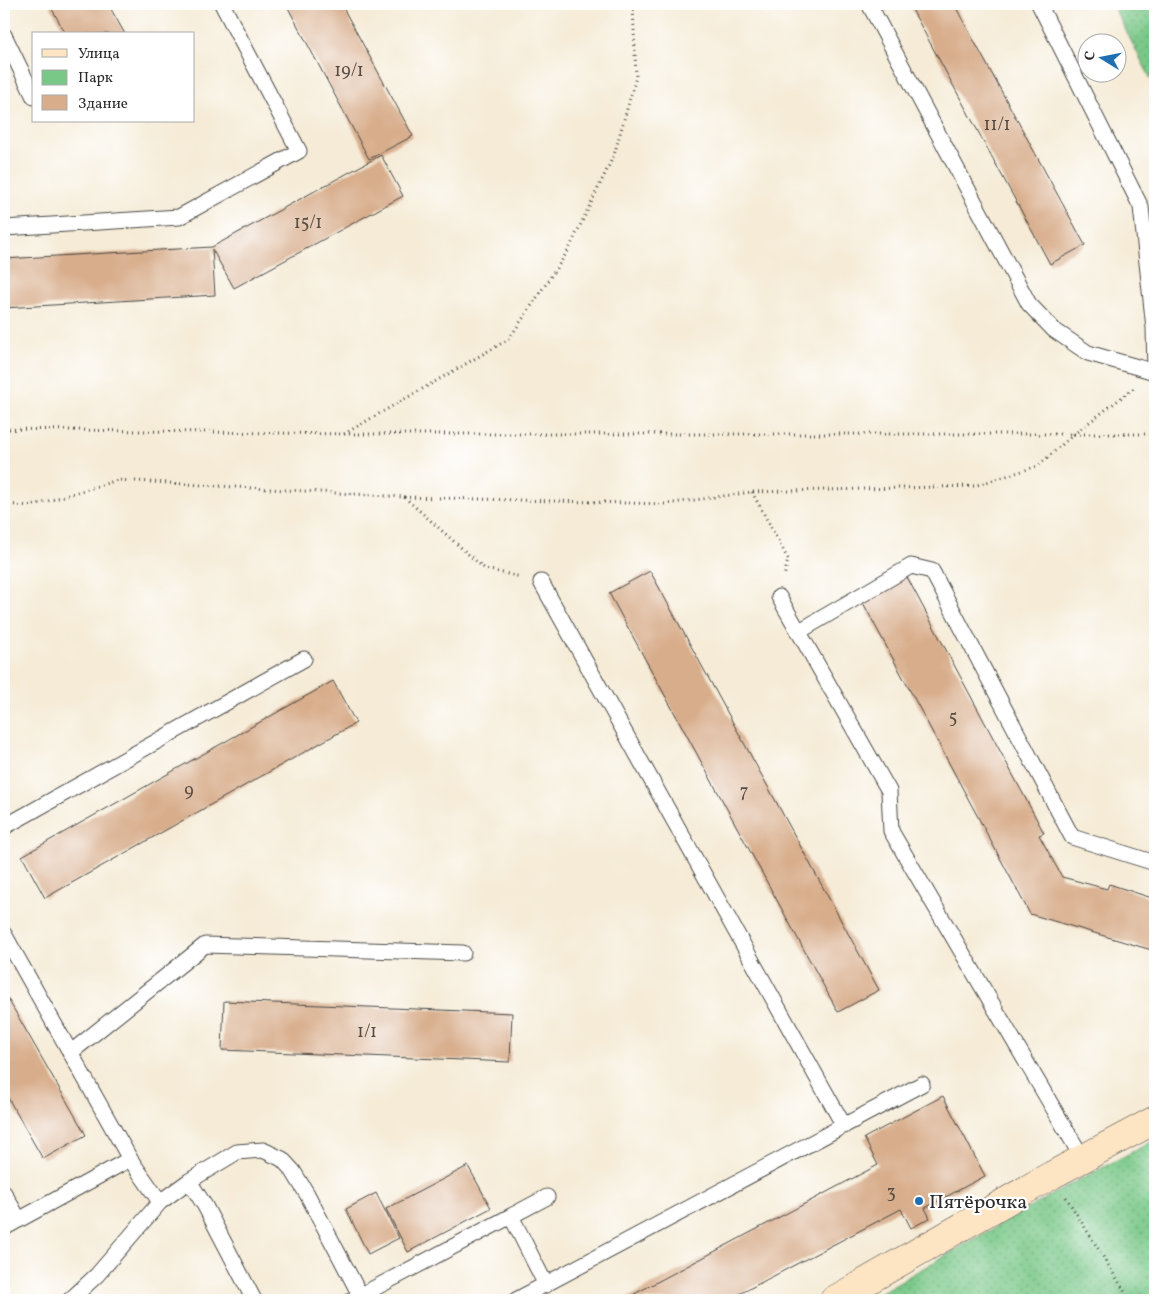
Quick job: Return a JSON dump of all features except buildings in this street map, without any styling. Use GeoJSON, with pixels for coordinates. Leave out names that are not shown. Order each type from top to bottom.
{"type":"FeatureCollection","features":[{"type":"Feature","properties":{"kind":"street"},"geometry":{"type":"LineString","coordinates":[[834,1300],[1052,1176],[1155,1120]]}},
{"type":"Feature","properties":{"kind":"lane"},"geometry":{"type":"LineString","coordinates":[[4,228],[179,217],[299,151],[222,4]]}},
{"type":"Feature","properties":{"kind":"lane"},"geometry":{"type":"LineString","coordinates":[[869,4],[1029,304],[1054,330],[1088,353],[1155,372],[1154,328],[1141,208],[1039,4]]}},
{"type":"Feature","properties":{"kind":"lane"},"geometry":{"type":"LineString","coordinates":[[4,35],[32,92]]}},
{"type":"Feature","properties":{"kind":"lane"},"geometry":{"type":"LineString","coordinates":[[798,632],[911,566],[932,571],[1072,837],[1155,863]]}},
{"type":"Feature","properties":{"kind":"lane"},"geometry":{"type":"LineString","coordinates":[[541,582],[844,1126]]}},
{"type":"Feature","properties":{"kind":"lane"},"geometry":{"type":"LineString","coordinates":[[779,597],[889,791],[891,831],[1083,1159]]}},
{"type":"Feature","properties":{"kind":"lane"},"geometry":{"type":"LineString","coordinates":[[4,827],[304,659]]}},
{"type":"Feature","properties":{"kind":"lane"},"geometry":{"type":"LineString","coordinates":[[4,934],[130,1159],[160,1202]]}},
{"type":"Feature","properties":{"kind":"lane"},"geometry":{"type":"LineString","coordinates":[[70,1053],[205,945],[462,953]]}},
{"type":"Feature","properties":{"kind":"lane"},"geometry":{"type":"LineString","coordinates":[[516,1300],[922,1084]]}},
{"type":"Feature","properties":{"kind":"lane"},"geometry":{"type":"LineString","coordinates":[[70,1300],[97,1275],[160,1202],[237,1152],[263,1150],[282,1159],[293,1171],[307,1194],[355,1298],[547,1197]]}},
{"type":"Feature","properties":{"kind":"lane"},"geometry":{"type":"LineString","coordinates":[[4,1228],[130,1159]]}},
{"type":"Feature","properties":{"kind":"lane"},"geometry":{"type":"LineString","coordinates":[[189,1182],[205,1206],[254,1300]]}},
{"type":"Feature","properties":{"kind":"lane"},"geometry":{"type":"LineString","coordinates":[[4,1193],[19,1220]]}},
{"type":"Feature","properties":{"kind":"lane"},"geometry":{"type":"LineString","coordinates":[[511,1216],[546,1285]]}},
{"type":"Feature","properties":{"kind":"path"},"geometry":{"type":"LineString","coordinates":[[344,434],[509,339],[568,251],[614,155],[636,77],[633,4]]}},
{"type":"Feature","properties":{"kind":"path"},"geometry":{"type":"LineString","coordinates":[[4,504],[31,506],[118,480],[404,497],[666,504],[752,492],[974,486],[1038,466],[1074,434],[1155,372]]}},
{"type":"Feature","properties":{"kind":"path"},"geometry":{"type":"LineString","coordinates":[[4,429],[344,434],[1155,434]]}},
{"type":"Feature","properties":{"kind":"path"},"geometry":{"type":"LineString","coordinates":[[752,492],[788,560],[779,597]]}},
{"type":"Feature","properties":{"kind":"path"},"geometry":{"type":"LineString","coordinates":[[404,497],[485,569],[541,582]]}},
{"type":"Feature","properties":{"kind":"path"},"geometry":{"type":"LineString","coordinates":[[1052,1176],[1130,1300]]}},
{"type":"Feature","properties":{"kind":"green space"},"geometry":{"type":"Polygon","coordinates":[[[1112,4],[1155,4],[1155,87],[1112,4]]]}},
{"type":"Feature","properties":{"kind":"green space"},"geometry":{"type":"Polygon","coordinates":[[[1155,1140],[1155,1300],[867,1300],[1071,1184],[1155,1140]]]}},
{"type":"Feature","properties":{"kind":"place","name":"Пятёрочка"},"geometry":{"type":"Point","coordinates":[919,1201]}}]}
